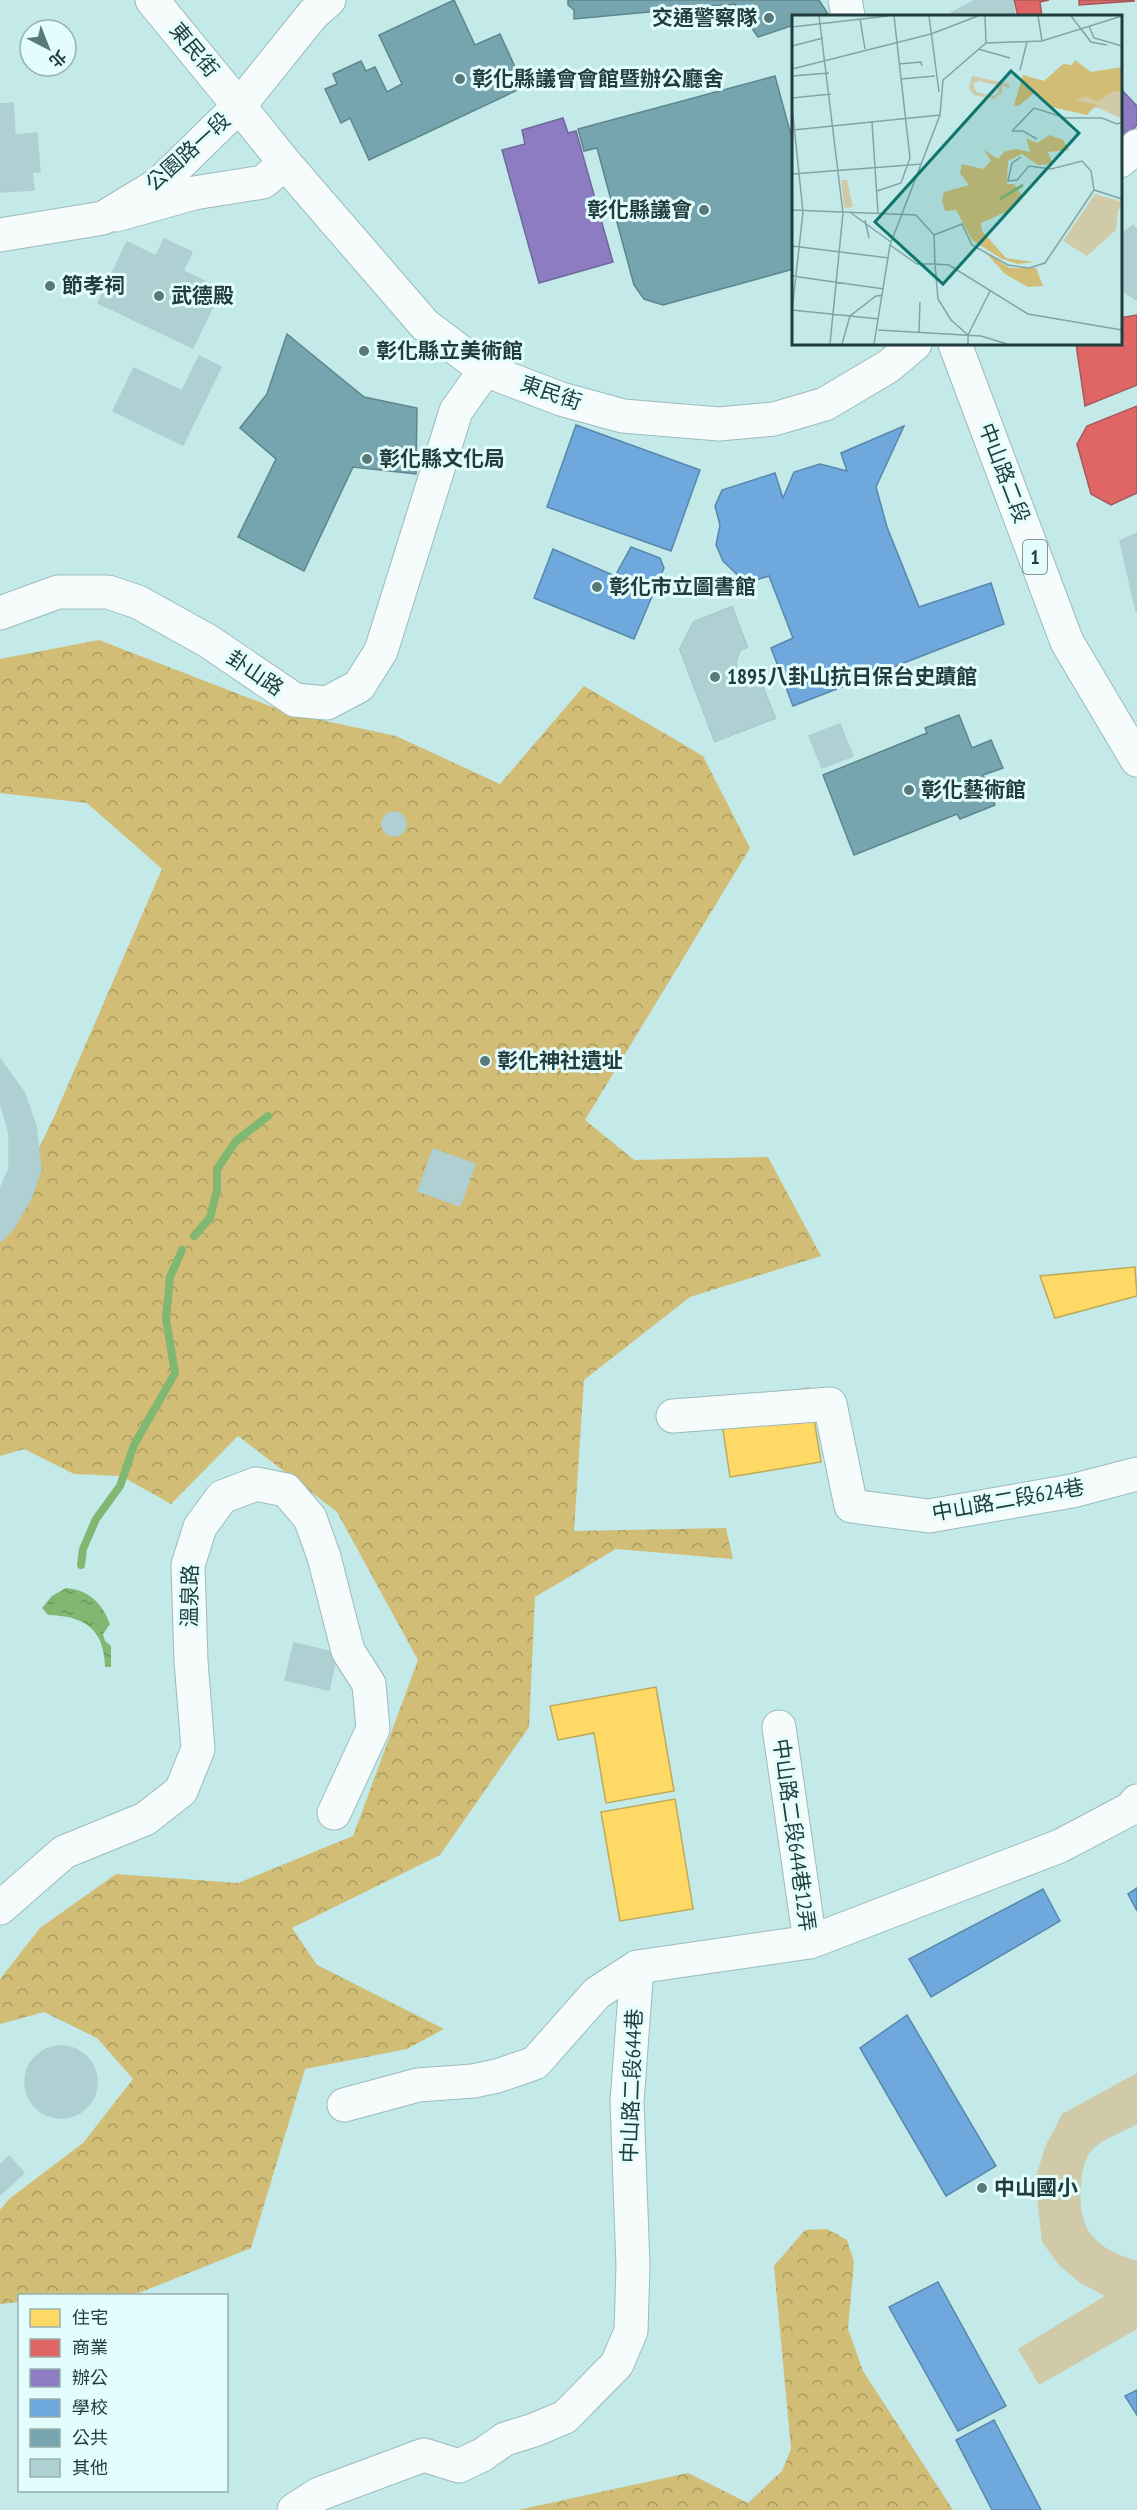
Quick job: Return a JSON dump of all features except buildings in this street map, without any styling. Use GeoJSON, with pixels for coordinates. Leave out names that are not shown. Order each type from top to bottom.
{"type":"FeatureCollection","features":[{"type":"Feature","properties":{"kind":"street","name":"東民街"},"geometry":{"type":"LineString","coordinates":[[152,0],[285,163],[425,325],[485,369],[561,399],[623,416],[719,424],[774,418],[825,404],[889,366],[914,345]]}},
{"type":"Feature","properties":{"kind":"street","name":"公園路一段"},"geometry":{"type":"LineString","coordinates":[[0,235],[103,219],[159,184],[239,105],[313,14],[329,0]]}},
{"type":"Feature","properties":{"kind":"street"},"geometry":{"type":"LineString","coordinates":[[845,0],[848,15]]}},
{"type":"Feature","properties":{"kind":"street"},"geometry":{"type":"LineString","coordinates":[[1122,159],[1137,146]]}},
{"type":"Feature","properties":{"kind":"street"},"geometry":{"type":"LineString","coordinates":[[103,219],[194,193],[263,182],[285,163]]}},
{"type":"Feature","properties":{"kind":"street","name":"中山路二段"},"geometry":{"type":"LineString","coordinates":[[956,345],[1067,642],[1137,760]]}},
{"type":"Feature","properties":{"kind":"street","name":"卦山路"},"geometry":{"type":"LineString","coordinates":[[0,613],[58,591],[108,592],[138,602],[208,641],[295,700],[327,703],[359,686],[381,651],[456,411],[485,369]]}},
{"type":"Feature","properties":{"kind":"street"},"geometry":{"type":"LineString","coordinates":[[0,590],[58,591]]}},
{"type":"Feature","properties":{"kind":"street","name":"中山路二段624巷"},"geometry":{"type":"LineString","coordinates":[[673,1416],[830,1404],[851,1506],[929,1516],[1072,1491],[1137,1474]]}},
{"type":"Feature","properties":{"kind":"street","name":"溫泉路"},"geometry":{"type":"LineString","coordinates":[[0,1908],[64,1852],[145,1820],[181,1791],[198,1749],[191,1661],[188,1564],[200,1527],[222,1497],[256,1484],[286,1490],[310,1518],[324,1557],[348,1652],[369,1684],[373,1729],[334,1813]]}},
{"type":"Feature","properties":{"kind":"street","name":"中山路二段644巷12弄"},"geometry":{"type":"LineString","coordinates":[[779,1727],[810,1942]]}},
{"type":"Feature","properties":{"kind":"street"},"geometry":{"type":"LineString","coordinates":[[344,2105],[418,2085],[473,2081],[497,2076],[535,2063],[597,1993],[637,1967],[810,1942],[1060,1846],[1130,1809],[1137,1801]]}},
{"type":"Feature","properties":{"kind":"street","name":"中山路二段644巷"},"geometry":{"type":"LineString","coordinates":[[294,2510],[319,2494],[424,2455],[459,2466],[482,2455],[505,2439],[534,2430],[565,2416],[616,2364],[631,2331],[633,2266],[627,2102],[637,1967]]}},
{"type":"Feature","properties":{"kind":"green space"},"geometry":{"type":"Polygon","coordinates":[[[99,640],[288,713],[396,736],[500,784],[584,686],[703,756],[750,848],[585,1120],[634,1160],[768,1157],[821,1256],[690,1297],[584,1380],[574,1531],[726,1528],[733,1559],[616,1549],[535,1597],[529,1727],[440,1855],[292,1928],[317,1965],[444,2029],[407,2049],[305,2069],[251,2248],[136,2294],[18,2294],[18,2302],[0,2304],[0,2210],[9,2199],[83,2143],[133,2079],[97,2038],[44,2012],[0,2024],[0,1979],[40,1928],[116,1874],[238,1883],[353,1836],[418,1660],[337,1512],[238,1436],[171,1504],[121,1476],[74,1474],[24,1449],[0,1456],[0,1228],[54,1117],[162,869],[87,803],[0,793],[0,659],[99,640]]]}},
{"type":"Feature","properties":{"kind":"green space"},"geometry":{"type":"Polygon","coordinates":[[[827,2229],[847,2240],[854,2262],[848,2329],[863,2371],[953,2510],[518,2510],[688,2473],[748,2503],[782,2471],[791,2449],[774,2266],[805,2230],[827,2229]]]}},
{"type":"Feature","properties":{"kind":"shaded area"},"geometry":{"type":"Polygon","coordinates":[[[1137,2073],[1137,2124],[1102,2142],[1090,2153],[1083,2170],[1080,2200],[1082,2214],[1091,2235],[1110,2250],[1137,2261],[1137,2329],[1039,2385],[1018,2349],[1105,2296],[1079,2282],[1060,2266],[1042,2242],[1035,2180],[1045,2147],[1062,2114],[1137,2073]]]}},
{"type":"Feature","properties":{"kind":"water"},"geometry":{"type":"Polygon","coordinates":[[[66,1588],[88,1595],[103,1610],[110,1624],[103,1634],[105,1641],[111,1646],[111,1667],[105,1667],[101,1643],[90,1627],[72,1618],[48,1615],[42,1608],[52,1596],[66,1588]]]}},
{"type":"Feature","properties":{"kind":"waterway"},"geometry":{"type":"LineString","coordinates":[[194,1236],[210,1218],[217,1190],[217,1169],[236,1141],[268,1116]]}},
{"type":"Feature","properties":{"kind":"waterway"},"geometry":{"type":"LineString","coordinates":[[81,1565],[83,1549],[96,1519],[120,1486],[134,1445],[175,1373],[166,1319],[170,1277],[182,1250]]}},
{"type":"Feature","properties":{"kind":"place","name":"交通警察隊"},"geometry":{"type":"Point","coordinates":[769,18]}},
{"type":"Feature","properties":{"kind":"place","name":"彰化縣議會會館暨辦公廳舍"},"geometry":{"type":"Point","coordinates":[460,79]}},
{"type":"Feature","properties":{"kind":"place","name":"彰化縣議會"},"geometry":{"type":"Point","coordinates":[704,210]}},
{"type":"Feature","properties":{"kind":"place","name":"節孝祠"},"geometry":{"type":"Point","coordinates":[50,286]}},
{"type":"Feature","properties":{"kind":"place","name":"武德殿"},"geometry":{"type":"Point","coordinates":[159,296]}},
{"type":"Feature","properties":{"kind":"place","name":"彰化縣立美術館"},"geometry":{"type":"Point","coordinates":[364,351]}},
{"type":"Feature","properties":{"kind":"place","name":"彰化縣文化局"},"geometry":{"type":"Point","coordinates":[367,459]}},
{"type":"Feature","properties":{"kind":"place","name":"彰化市立圖書館"},"geometry":{"type":"Point","coordinates":[597,587]}},
{"type":"Feature","properties":{"kind":"place","name":"1895八卦山抗日保台史蹟館"},"geometry":{"type":"Point","coordinates":[715,677]}},
{"type":"Feature","properties":{"kind":"place","name":"彰化藝術館"},"geometry":{"type":"Point","coordinates":[909,790]}},
{"type":"Feature","properties":{"kind":"place","name":"彰化神社遺址"},"geometry":{"type":"Point","coordinates":[485,1061]}},
{"type":"Feature","properties":{"kind":"place","name":"中山國小"},"geometry":{"type":"Point","coordinates":[982,2188]}}]}
